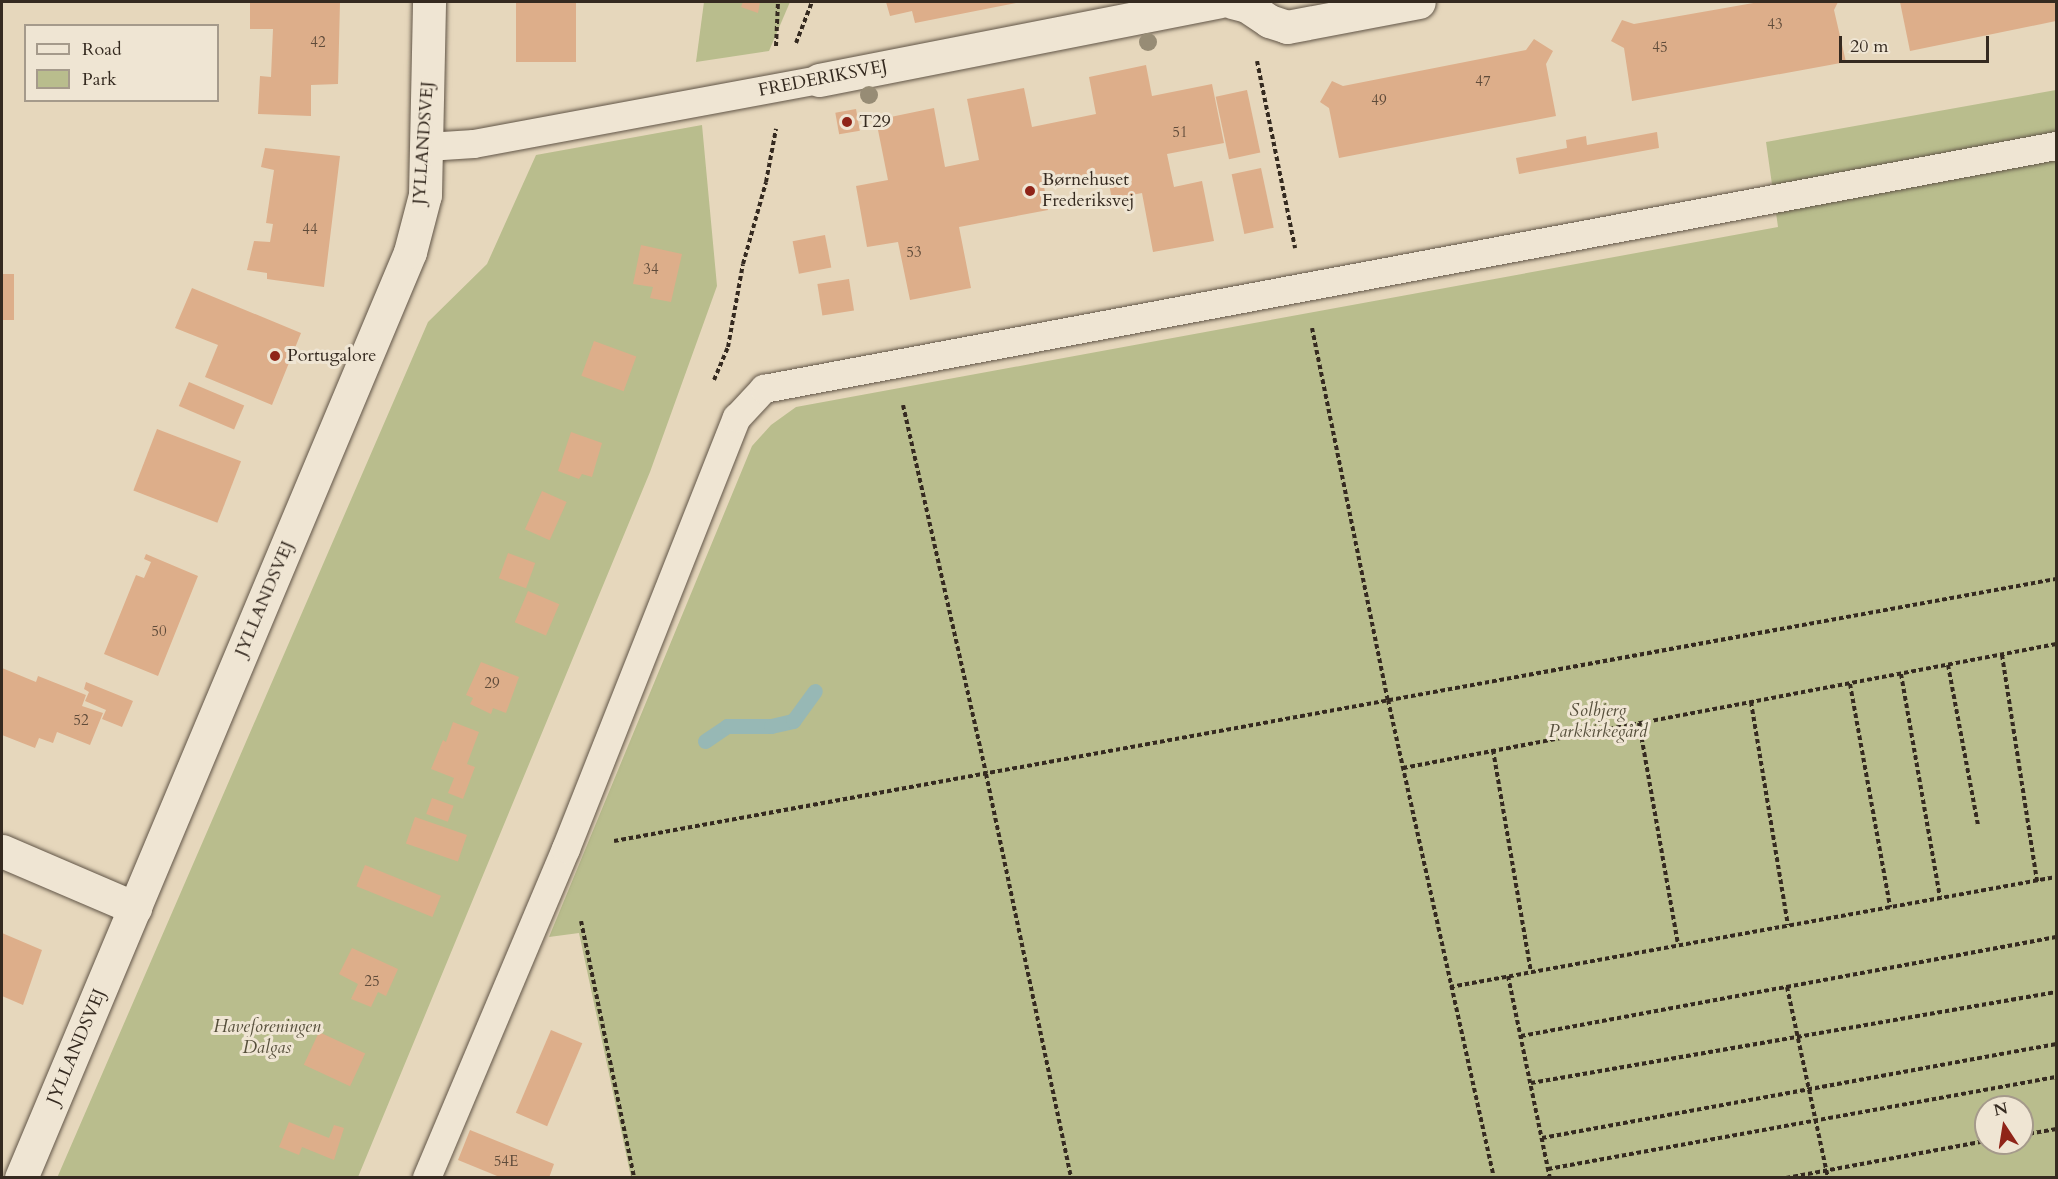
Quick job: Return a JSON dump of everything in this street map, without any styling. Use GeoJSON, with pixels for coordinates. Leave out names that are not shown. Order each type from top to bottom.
{"type":"FeatureCollection","features":[{"type":"Feature","properties":{"kind":"street","name":"JYLLANDSVEJ"},"geometry":{"type":"LineString","coordinates":[[21,1178],[410,252],[425,195],[429,2]]}},
{"type":"Feature","properties":{"kind":"street","name":"FREDERIKSVEJ"},"geometry":{"type":"LineString","coordinates":[[819,80],[1218,2]]}},
{"type":"Feature","properties":{"kind":"street"},"geometry":{"type":"LineString","coordinates":[[1232,2],[1247,6],[1269,21],[1287,27],[1419,2]]}},
{"type":"Feature","properties":{"kind":"street"},"geometry":{"type":"LineString","coordinates":[[2,851],[135,908]]}},
{"type":"Feature","properties":{"kind":"lane","name":"FREDERIKSVEJ"},"geometry":{"type":"LineString","coordinates":[[427,147],[474,144],[819,80]]}},
{"type":"Feature","properties":{"kind":"lane"},"geometry":{"type":"LineString","coordinates":[[427,1178],[566,849],[737,418],[764,389],[2056,146]]}},
{"type":"Feature","properties":{"kind":"path"},"geometry":{"type":"LineString","coordinates":[[1287,27],[1257,62],[1402,768],[1494,1178]]}},
{"type":"Feature","properties":{"kind":"path"},"geometry":{"type":"LineString","coordinates":[[894,366],[986,774],[1071,1178]]}},
{"type":"Feature","properties":{"kind":"path"},"geometry":{"type":"LineString","coordinates":[[566,849],[2056,579]]}},
{"type":"Feature","properties":{"kind":"path"},"geometry":{"type":"LineString","coordinates":[[1402,768],[2056,644]]}},
{"type":"Feature","properties":{"kind":"path"},"geometry":{"type":"LineString","coordinates":[[2002,655],[2037,881]]}},
{"type":"Feature","properties":{"kind":"path"},"geometry":{"type":"LineString","coordinates":[[1948,665],[1978,825]]}},
{"type":"Feature","properties":{"kind":"path"},"geometry":{"type":"LineString","coordinates":[[1901,674],[1940,898]]}},
{"type":"Feature","properties":{"kind":"path"},"geometry":{"type":"LineString","coordinates":[[1850,684],[1890,907]]}},
{"type":"Feature","properties":{"kind":"path"},"geometry":{"type":"LineString","coordinates":[[1751,702],[1788,925]]}},
{"type":"Feature","properties":{"kind":"path"},"geometry":{"type":"LineString","coordinates":[[1639,723],[1678,945]]}},
{"type":"Feature","properties":{"kind":"path"},"geometry":{"type":"LineString","coordinates":[[1493,750],[1531,972]]}},
{"type":"Feature","properties":{"kind":"path"},"geometry":{"type":"LineString","coordinates":[[1450,987],[2056,877]]}},
{"type":"Feature","properties":{"kind":"path"},"geometry":{"type":"LineString","coordinates":[[580,920],[634,1178]]}},
{"type":"Feature","properties":{"kind":"path"},"geometry":{"type":"LineString","coordinates":[[1521,1036],[2056,937]]}},
{"type":"Feature","properties":{"kind":"path"},"geometry":{"type":"LineString","coordinates":[[1508,976],[1550,1178]]}},
{"type":"Feature","properties":{"kind":"path"},"geometry":{"type":"LineString","coordinates":[[1787,987],[1828,1178]]}},
{"type":"Feature","properties":{"kind":"path"},"geometry":{"type":"LineString","coordinates":[[1531,1083],[2056,992]]}},
{"type":"Feature","properties":{"kind":"path"},"geometry":{"type":"LineString","coordinates":[[1542,1138],[2056,1044]]}},
{"type":"Feature","properties":{"kind":"path"},"geometry":{"type":"LineString","coordinates":[[1548,1169],[2056,1077]]}},
{"type":"Feature","properties":{"kind":"path"},"geometry":{"type":"LineString","coordinates":[[2034,1133],[2056,1129]]}},
{"type":"Feature","properties":{"kind":"path"},"geometry":{"type":"LineString","coordinates":[[1786,1178],[1974,1143]]}},
{"type":"Feature","properties":{"kind":"green space"},"geometry":{"type":"Polygon","coordinates":[[[704,2],[790,2],[769,51],[696,62],[704,2]]]}},
{"type":"Feature","properties":{"kind":"green space","name":"Solbjerg Parkkirkegård"},"geometry":{"type":"Polygon","coordinates":[[[2056,90],[2056,1177],[631,1177],[579,933],[549,937],[752,446],[771,425],[796,407],[1778,227],[1766,142],[2056,90]]]}},
{"type":"Feature","properties":{"kind":"green space","name":"Haveforeningen Dalgas"},"geometry":{"type":"Polygon","coordinates":[[[702,125],[717,286],[650,472],[358,1177],[57,1178],[428,322],[487,264],[536,155],[702,125]]]}},
{"type":"Feature","properties":{"kind":"building"},"geometry":{"type":"Polygon","coordinates":[[[250,2],[340,2],[338,84],[311,85],[311,116],[258,114],[260,76],[271,77],[273,29],[250,29],[250,2]]]}},
{"type":"Feature","properties":{"kind":"building"},"geometry":{"type":"Polygon","coordinates":[[[516,2],[576,2],[576,62],[516,62],[516,2]]]}},
{"type":"Feature","properties":{"kind":"building"},"geometry":{"type":"Polygon","coordinates":[[[743,2],[760,2],[758,13],[741,7],[743,2]]]}},
{"type":"Feature","properties":{"kind":"building"},"geometry":{"type":"Polygon","coordinates":[[[886,2],[1016,3],[915,23],[912,11],[890,16],[886,2]]]}},
{"type":"Feature","properties":{"kind":"building"},"geometry":{"type":"Polygon","coordinates":[[[1759,2],[1838,2],[1834,10],[1846,62],[1632,101],[1624,48],[1611,41],[1622,20],[1634,24],[1759,2]]]}},
{"type":"Feature","properties":{"kind":"building"},"geometry":{"type":"Polygon","coordinates":[[[1900,2],[2056,2],[2056,21],[1910,51],[1900,2]]]}},
{"type":"Feature","properties":{"kind":"building"},"geometry":{"type":"Polygon","coordinates":[[[1534,39],[1553,51],[1546,64],[1556,116],[1339,158],[1329,108],[1320,102],[1332,81],[1343,86],[1526,50],[1534,39]]]}},
{"type":"Feature","properties":{"kind":"building"},"geometry":{"type":"Polygon","coordinates":[[[1146,65],[1152,96],[1212,84],[1224,143],[1167,154],[1174,187],[1202,181],[1214,241],[1153,252],[1142,193],[1112,199],[1107,174],[1044,186],[1048,210],[959,227],[971,288],[910,300],[898,242],[867,247],[856,186],[888,180],[876,120],[934,108],[945,167],[979,160],[967,99],[1024,88],[1032,127],[1096,114],[1089,77],[1146,65]]]}},
{"type":"Feature","properties":{"kind":"building"},"geometry":{"type":"Polygon","coordinates":[[[1247,90],[1260,153],[1229,159],[1216,97],[1247,90]]]}},
{"type":"Feature","properties":{"kind":"building","name":"T29"},"geometry":{"type":"Polygon","coordinates":[[[856,109],[860,131],[839,134],[835,113],[856,109]]]}},
{"type":"Feature","properties":{"kind":"building"},"geometry":{"type":"Polygon","coordinates":[[[1657,132],[1659,148],[1519,174],[1516,158],[1567,148],[1566,140],[1586,136],[1587,145],[1657,132]]]}},
{"type":"Feature","properties":{"kind":"building"},"geometry":{"type":"Polygon","coordinates":[[[265,148],[340,156],[324,287],[267,279],[267,273],[247,270],[254,241],[270,242],[273,224],[266,223],[274,170],[261,167],[265,148]]]}},
{"type":"Feature","properties":{"kind":"building"},"geometry":{"type":"Polygon","coordinates":[[[1261,168],[1274,228],[1244,234],[1232,174],[1261,168]]]}},
{"type":"Feature","properties":{"kind":"building"},"geometry":{"type":"Polygon","coordinates":[[[825,235],[831,267],[799,274],[793,241],[825,235]]]}},
{"type":"Feature","properties":{"kind":"building"},"geometry":{"type":"Polygon","coordinates":[[[641,245],[682,254],[671,302],[650,298],[653,287],[633,284],[641,245]]]}},
{"type":"Feature","properties":{"kind":"building"},"geometry":{"type":"Polygon","coordinates":[[[2,274],[14,274],[14,320],[2,320],[2,274]]]}},
{"type":"Feature","properties":{"kind":"building"},"geometry":{"type":"Polygon","coordinates":[[[849,279],[854,311],[822,316],[817,284],[849,279]]]}},
{"type":"Feature","properties":{"kind":"building"},"geometry":{"type":"Polygon","coordinates":[[[192,288],[301,333],[272,405],[205,377],[218,345],[175,328],[192,288]]]}},
{"type":"Feature","properties":{"kind":"building"},"geometry":{"type":"Polygon","coordinates":[[[594,341],[636,356],[624,391],[581,376],[594,341]]]}},
{"type":"Feature","properties":{"kind":"building"},"geometry":{"type":"Polygon","coordinates":[[[189,382],[244,405],[234,429],[179,406],[189,382]]]}},
{"type":"Feature","properties":{"kind":"building"},"geometry":{"type":"Polygon","coordinates":[[[157,429],[241,461],[217,523],[133,491],[157,429]]]}},
{"type":"Feature","properties":{"kind":"building"},"geometry":{"type":"Polygon","coordinates":[[[571,432],[602,443],[592,477],[582,474],[579,479],[558,471],[571,432]]]}},
{"type":"Feature","properties":{"kind":"building"},"geometry":{"type":"Polygon","coordinates":[[[542,491],[567,502],[550,540],[525,529],[542,491]]]}},
{"type":"Feature","properties":{"kind":"building"},"geometry":{"type":"Polygon","coordinates":[[[508,553],[535,563],[526,588],[499,578],[508,553]]]}},
{"type":"Feature","properties":{"kind":"building"},"geometry":{"type":"Polygon","coordinates":[[[146,554],[198,576],[158,676],[104,654],[136,575],[144,578],[151,562],[144,559],[146,554]]]}},
{"type":"Feature","properties":{"kind":"building"},"geometry":{"type":"Polygon","coordinates":[[[528,591],[559,604],[546,636],[515,622],[528,591]]]}},
{"type":"Feature","properties":{"kind":"building"},"geometry":{"type":"Polygon","coordinates":[[[481,662],[519,677],[506,713],[493,708],[491,714],[470,704],[473,698],[466,695],[481,662]]]}},
{"type":"Feature","properties":{"kind":"building"},"geometry":{"type":"Polygon","coordinates":[[[2,668],[36,682],[38,676],[86,695],[82,706],[103,713],[90,745],[57,732],[53,743],[39,738],[35,748],[2,735],[2,668]]]}},
{"type":"Feature","properties":{"kind":"building"},"geometry":{"type":"Polygon","coordinates":[[[86,682],[133,701],[122,727],[102,719],[106,710],[85,701],[89,692],[84,689],[86,682]]]}},
{"type":"Feature","properties":{"kind":"building"},"geometry":{"type":"Polygon","coordinates":[[[453,722],[479,732],[467,764],[475,767],[463,799],[448,793],[454,778],[431,769],[443,740],[446,742],[453,722]]]}},
{"type":"Feature","properties":{"kind":"building"},"geometry":{"type":"Polygon","coordinates":[[[432,798],[454,806],[448,822],[426,814],[432,798]]]}},
{"type":"Feature","properties":{"kind":"building"},"geometry":{"type":"Polygon","coordinates":[[[415,817],[467,835],[458,861],[406,843],[415,817]]]}},
{"type":"Feature","properties":{"kind":"building"},"geometry":{"type":"Polygon","coordinates":[[[365,865],[441,896],[432,917],[356,886],[365,865]]]}},
{"type":"Feature","properties":{"kind":"building"},"geometry":{"type":"Polygon","coordinates":[[[2,933],[42,950],[23,1005],[2,996],[2,933]]]}},
{"type":"Feature","properties":{"kind":"building"},"geometry":{"type":"Polygon","coordinates":[[[352,948],[398,969],[386,996],[378,992],[371,1007],[351,999],[358,984],[339,974],[352,948]]]}},
{"type":"Feature","properties":{"kind":"building"},"geometry":{"type":"Polygon","coordinates":[[[551,1030],[582,1043],[547,1126],[516,1113],[551,1030]]]}},
{"type":"Feature","properties":{"kind":"building"},"geometry":{"type":"Polygon","coordinates":[[[319,1032],[365,1054],[350,1086],[304,1065],[319,1032]]]}},
{"type":"Feature","properties":{"kind":"building"},"geometry":{"type":"Polygon","coordinates":[[[289,1122],[329,1138],[334,1125],[344,1128],[334,1160],[302,1147],[299,1155],[279,1147],[289,1122]]]}},
{"type":"Feature","properties":{"kind":"building"},"geometry":{"type":"Polygon","coordinates":[[[470,1130],[554,1164],[549,1178],[502,1178],[458,1160],[470,1130]]]}},
{"type":"Feature","properties":{"kind":"waterway"},"geometry":{"type":"LineString","coordinates":[[705,741],[727,726],[771,726],[793,721],[815,691]]}},
{"type":"Feature","properties":{"kind":"place","name":"T29"},"geometry":{"type":"Point","coordinates":[847,122]}},
{"type":"Feature","properties":{"kind":"place","name":"Børnehuset Frederiksvej"},"geometry":{"type":"Point","coordinates":[1030,191]}},
{"type":"Feature","properties":{"kind":"place","name":"Portugalore"},"geometry":{"type":"Point","coordinates":[275,356]}}]}
